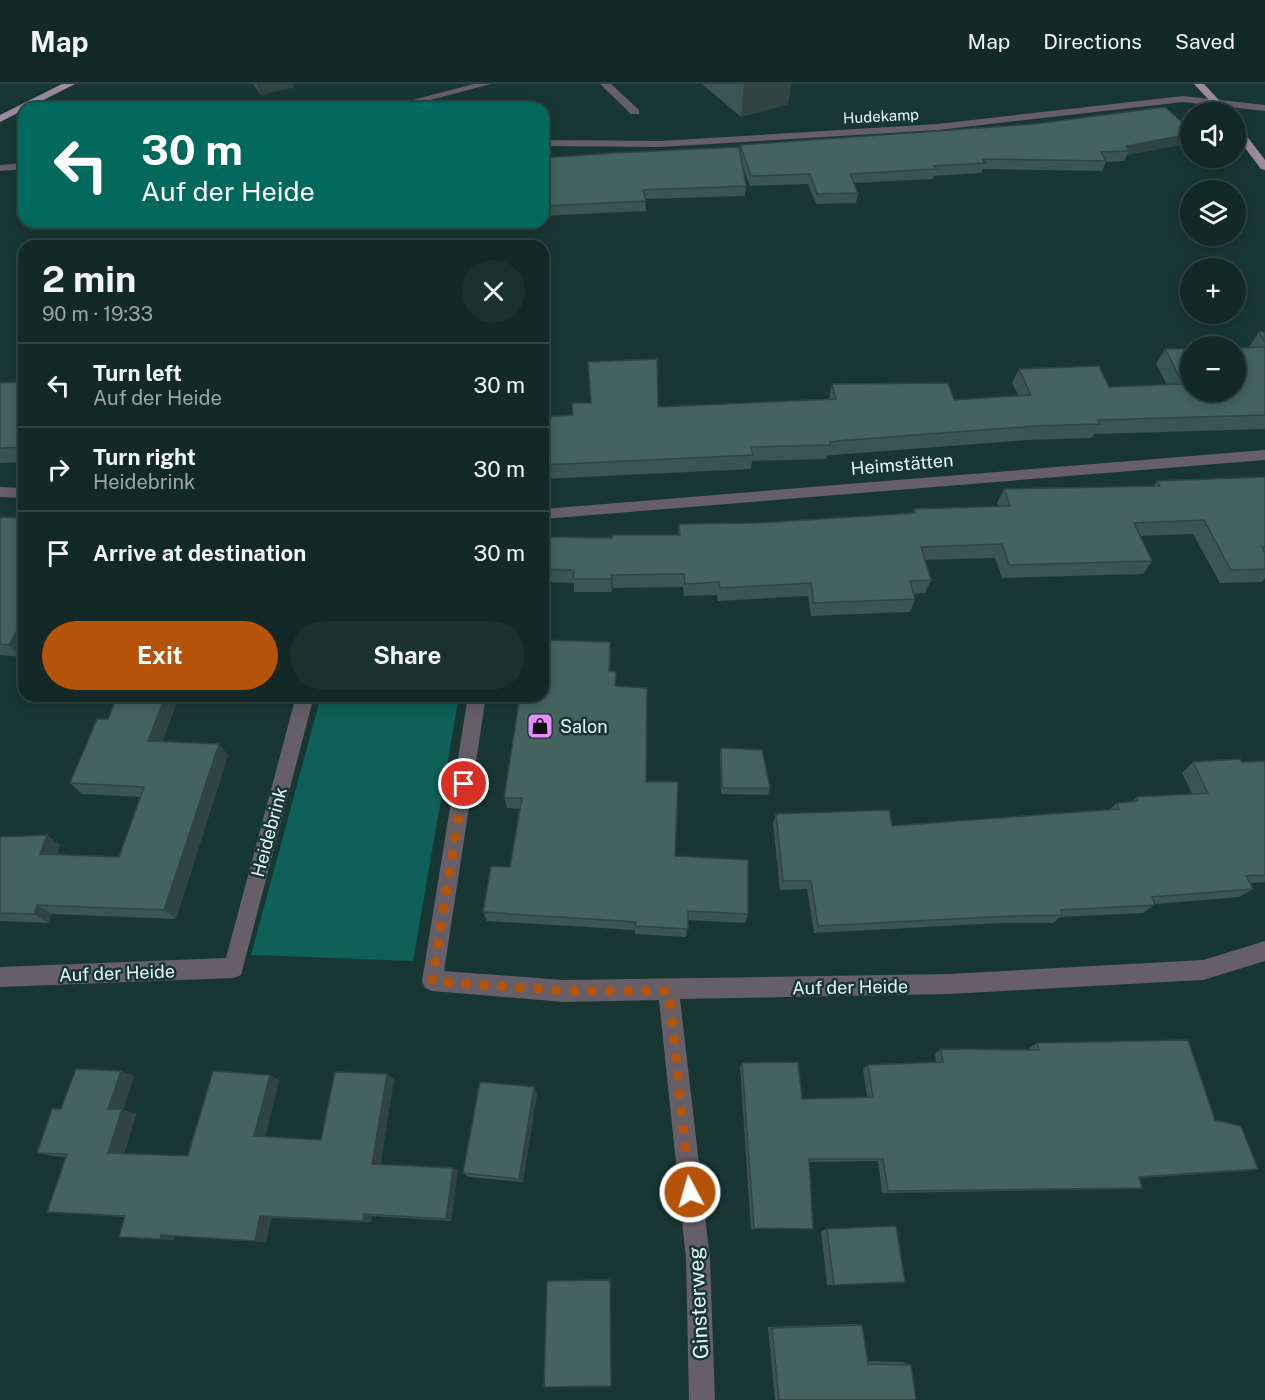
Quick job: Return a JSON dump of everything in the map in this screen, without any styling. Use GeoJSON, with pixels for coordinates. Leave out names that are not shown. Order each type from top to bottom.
{"type":"FeatureCollection","features":[{"type":"Feature","properties":{"kind":"main road"},"geometry":{"type":"LineString","coordinates":[[34,102],[70,84]]}},
{"type":"Feature","properties":{"kind":"main road"},"geometry":{"type":"LineString","coordinates":[[1200,84],[1216,102]]}},
{"type":"Feature","properties":{"kind":"main road"},"geometry":{"type":"LineString","coordinates":[[0,119],[18,110]]}},
{"type":"Feature","properties":{"kind":"main road"},"geometry":{"type":"LineString","coordinates":[[1246,142],[1265,167]]}},
{"type":"Feature","properties":{"kind":"street"},"geometry":{"type":"LineString","coordinates":[[412,102],[486,84]]}},
{"type":"Feature","properties":{"kind":"street"},"geometry":{"type":"LineString","coordinates":[[606,84],[635,112]]}},
{"type":"Feature","properties":{"kind":"street","name":"Hudekamp"},"geometry":{"type":"LineString","coordinates":[[549,143],[660,144],[938,127],[1184,99],[1196,102]]}},
{"type":"Feature","properties":{"kind":"street","name":"Hudekamp"},"geometry":{"type":"LineString","coordinates":[[1246,108],[1265,108]]}},
{"type":"Feature","properties":{"kind":"street"},"geometry":{"type":"LineString","coordinates":[[0,168],[18,166]]}},
{"type":"Feature","properties":{"kind":"street","name":"Heimstätten"},"geometry":{"type":"LineString","coordinates":[[549,514],[1265,455]]}},
{"type":"Feature","properties":{"kind":"street"},"geometry":{"type":"LineString","coordinates":[[0,492],[18,493]]}},
{"type":"Feature","properties":{"kind":"street","name":"Heidebrink"},"geometry":{"type":"LineString","coordinates":[[234,968],[303,702]]}},
{"type":"Feature","properties":{"kind":"street","name":"Auf der Heide"},"geometry":{"type":"LineString","coordinates":[[476,702],[432,981],[564,991],[669,991],[949,984],[1203,970],[1265,951]]}},
{"type":"Feature","properties":{"kind":"street","name":"Auf der Heide"},"geometry":{"type":"LineString","coordinates":[[0,977],[234,968]]}},
{"type":"Feature","properties":{"kind":"street","name":"Ginsterweg"},"geometry":{"type":"LineString","coordinates":[[669,991],[698,1259],[702,1400]]}},
{"type":"Feature","properties":{"kind":"green space"},"geometry":{"type":"Polygon","coordinates":[[[319,702],[458,702],[413,961],[251,955],[319,702]]]}},
{"type":"Feature","properties":{"kind":"building"},"geometry":{"type":"Polygon","coordinates":[[[1165,107],[1180,120],[1180,136],[1126,146],[1129,151],[1101,152],[1106,161],[982,159],[985,163],[934,166],[936,169],[850,174],[858,193],[817,194],[810,174],[751,176],[740,145],[1034,124],[1165,107]]]}},
{"type":"Feature","properties":{"kind":"building"},"geometry":{"type":"Polygon","coordinates":[[[739,147],[746,186],[643,190],[646,201],[549,206],[549,158],[739,147]]]}},
{"type":"Feature","properties":{"kind":"building"},"geometry":{"type":"Polygon","coordinates":[[[1259,332],[1265,332],[1265,342],[1259,332]]]}},
{"type":"Feature","properties":{"kind":"building"},"geometry":{"type":"Polygon","coordinates":[[[1265,347],[1265,415],[1098,420],[1100,424],[1035,426],[837,441],[830,442],[830,445],[751,447],[753,455],[549,465],[549,417],[573,415],[572,403],[591,403],[588,362],[657,359],[658,407],[836,399],[832,384],[948,383],[954,400],[1031,395],[1019,369],[1099,366],[1109,387],[1180,384],[1180,402],[1246,402],[1246,348],[1265,347]]]}},
{"type":"Feature","properties":{"kind":"building"},"geometry":{"type":"Polygon","coordinates":[[[1165,349],[1180,349],[1180,378],[1165,349]]]}},
{"type":"Feature","properties":{"kind":"building"},"geometry":{"type":"Polygon","coordinates":[[[18,382],[18,447],[0,448],[0,383],[18,382]]]}},
{"type":"Feature","properties":{"kind":"building"},"geometry":{"type":"Polygon","coordinates":[[[1265,477],[1265,547],[1262,547],[1265,553],[1265,569],[1231,570],[1204,520],[1134,523],[1152,561],[1009,565],[1002,544],[921,547],[931,580],[910,581],[915,599],[814,603],[811,583],[720,588],[719,582],[685,584],[684,574],[612,575],[611,579],[573,579],[574,570],[549,569],[549,537],[612,538],[612,535],[680,535],[679,524],[757,523],[915,513],[914,509],[1010,506],[1004,489],[1160,486],[1157,481],[1265,477]]]}},
{"type":"Feature","properties":{"kind":"building"},"geometry":{"type":"Polygon","coordinates":[[[0,517],[18,518],[18,629],[9,645],[0,644],[0,517]]]}},
{"type":"Feature","properties":{"kind":"building"},"geometry":{"type":"Polygon","coordinates":[[[549,640],[610,642],[609,671],[616,672],[615,686],[647,688],[646,782],[678,782],[675,856],[748,860],[748,914],[688,911],[688,929],[635,926],[636,922],[483,912],[491,866],[510,867],[522,798],[504,798],[519,702],[549,702],[549,640]]]}},
{"type":"Feature","properties":{"kind":"building"},"geometry":{"type":"Polygon","coordinates":[[[115,702],[163,702],[148,741],[219,744],[164,910],[37,905],[34,914],[0,913],[0,837],[47,835],[40,854],[119,857],[144,787],[70,783],[97,719],[108,719],[115,702]]]}},
{"type":"Feature","properties":{"kind":"building"},"geometry":{"type":"Polygon","coordinates":[[[721,748],[762,750],[770,788],[722,788],[721,748]]]}},
{"type":"Feature","properties":{"kind":"building"},"geometry":{"type":"Polygon","coordinates":[[[1240,759],[1242,762],[1265,761],[1265,875],[1246,876],[1253,889],[1152,897],[1155,905],[1061,910],[1062,915],[818,926],[811,881],[783,881],[776,814],[889,810],[892,826],[1119,809],[1117,803],[1138,801],[1137,797],[1208,793],[1193,762],[1240,759]]]}},
{"type":"Feature","properties":{"kind":"building"},"geometry":{"type":"Polygon","coordinates":[[[1188,1040],[1215,1120],[1241,1126],[1258,1169],[1139,1177],[1142,1188],[888,1191],[883,1159],[809,1159],[813,1229],[754,1228],[742,1063],[798,1062],[802,1099],[873,1097],[868,1065],[943,1062],[941,1049],[1039,1050],[1037,1043],[1188,1040]]]}},
{"type":"Feature","properties":{"kind":"building"},"geometry":{"type":"Polygon","coordinates":[[[76,1069],[121,1071],[108,1109],[122,1109],[108,1153],[188,1156],[213,1071],[270,1075],[254,1136],[321,1140],[335,1072],[387,1074],[372,1164],[453,1168],[446,1219],[364,1214],[363,1221],[260,1216],[255,1241],[161,1235],[160,1239],[119,1237],[125,1216],[47,1212],[67,1154],[37,1153],[52,1109],[61,1109],[76,1069]]]}},
{"type":"Feature","properties":{"kind":"building"},"geometry":{"type":"Polygon","coordinates":[[[480,1082],[534,1087],[519,1179],[463,1173],[480,1082]]]}},
{"type":"Feature","properties":{"kind":"building"},"geometry":{"type":"Polygon","coordinates":[[[896,1226],[905,1282],[834,1285],[827,1229],[896,1226]]]}},
{"type":"Feature","properties":{"kind":"building"},"geometry":{"type":"Polygon","coordinates":[[[610,1280],[611,1386],[544,1387],[547,1281],[610,1280]]]}},
{"type":"Feature","properties":{"kind":"building"},"geometry":{"type":"Polygon","coordinates":[[[862,1325],[868,1364],[911,1365],[916,1400],[779,1400],[772,1328],[862,1325]]]}},
{"type":"Feature","properties":{"kind":"place","name":"Salon"},"geometry":{"type":"Point","coordinates":[540,726]}},
{"type":"Feature","properties":{"kind":"route"},"geometry":{"type":"LineString","coordinates":[[464,784],[432,981],[472,986],[564,991],[669,991],[690,1192]]}}]}
